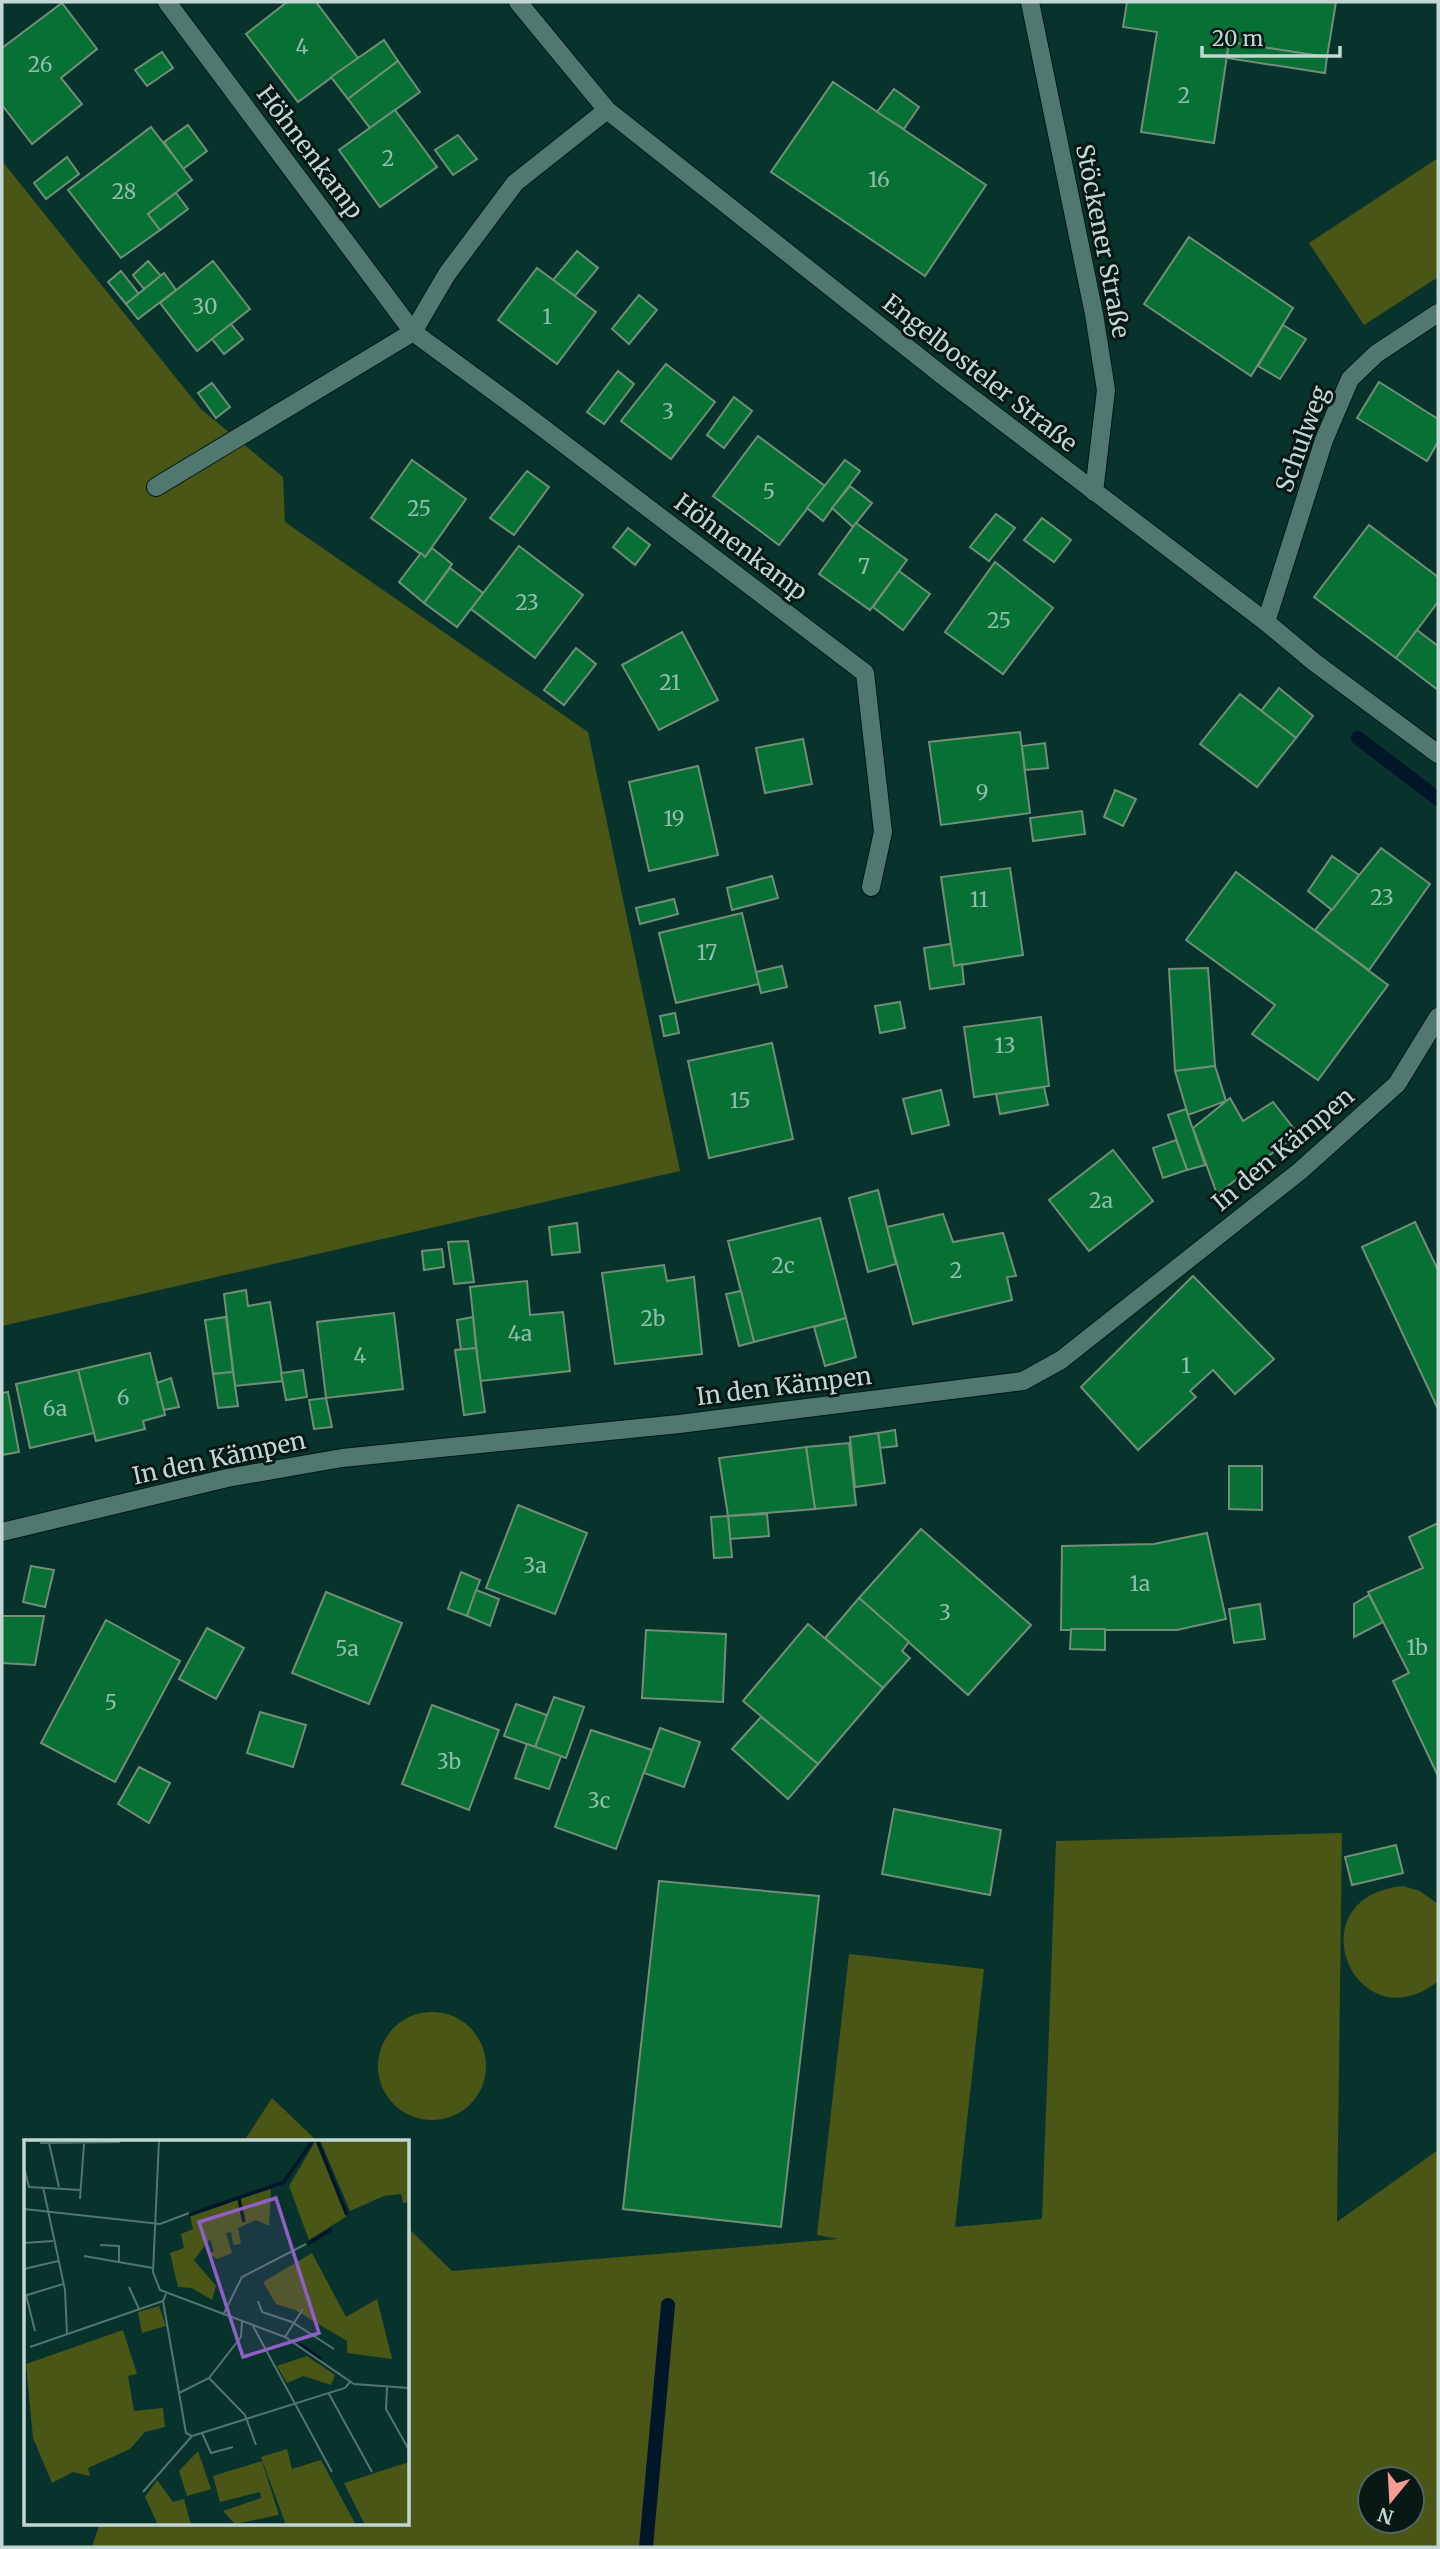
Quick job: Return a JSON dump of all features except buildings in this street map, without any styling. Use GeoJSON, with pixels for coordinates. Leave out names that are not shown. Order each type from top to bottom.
{"type":"FeatureCollection","features":[{"type":"Feature","properties":{"kind":"street","name":"Höhnenkamp"},"geometry":{"type":"LineString","coordinates":[[167,2],[413,332],[534,420],[865,673],[883,832],[871,887]]}},
{"type":"Feature","properties":{"kind":"street","name":"Engelbosteler Straße"},"geometry":{"type":"LineString","coordinates":[[518,2],[607,110],[1094,492],[1438,754]]}},
{"type":"Feature","properties":{"kind":"street","name":"Stöckener Straße"},"geometry":{"type":"LineString","coordinates":[[1030,2],[1094,314],[1106,390],[1094,492]]}},
{"type":"Feature","properties":{"kind":"street"},"geometry":{"type":"LineString","coordinates":[[156,487],[413,332],[447,274],[515,183],[607,110]]}},
{"type":"Feature","properties":{"kind":"street","name":"Schulweg"},"geometry":{"type":"LineString","coordinates":[[1266,622],[1324,440],[1350,380],[1376,354],[1438,313]]}},
{"type":"Feature","properties":{"kind":"street","name":"In den Kämpen"},"geometry":{"type":"LineString","coordinates":[[2,1532],[227,1478],[342,1458],[678,1424],[1023,1381],[1061,1360],[1300,1171],[1397,1084],[1438,1017]]}},
{"type":"Feature","properties":{"kind":"green space"},"geometry":{"type":"Polygon","coordinates":[[[1438,158],[1438,277],[1364,325],[1309,243],[1438,158]]]}},
{"type":"Feature","properties":{"kind":"green space"},"geometry":{"type":"Polygon","coordinates":[[[2,161],[201,409],[283,477],[285,522],[588,732],[680,1171],[2,1326],[2,161]]]}},
{"type":"Feature","properties":{"kind":"green space"},"geometry":{"type":"Polygon","coordinates":[[[1342,1833],[1337,2222],[1438,2150],[1438,2547],[92,2547],[100,2524],[410,2524],[410,2230],[452,2271],[838,2239],[817,2235],[849,1954],[984,1969],[955,2227],[1042,2219],[1056,1841],[1342,1833]]]}},
{"type":"Feature","properties":{"kind":"green space"},"geometry":{"type":"Polygon","coordinates":[[[1403,1886],[1420,1891],[1438,1904],[1438,1981],[1409,1996],[1383,1996],[1362,1983],[1348,1963],[1343,1939],[1350,1915],[1369,1896],[1403,1886]]]}},
{"type":"Feature","properties":{"kind":"green space"},"geometry":{"type":"Polygon","coordinates":[[[432,2012],[453,2016],[470,2028],[482,2045],[486,2066],[482,2087],[470,2104],[453,2116],[432,2120],[411,2116],[394,2104],[382,2087],[378,2066],[382,2045],[394,2028],[411,2016],[432,2012]]]}},
{"type":"Feature","properties":{"kind":"green space"},"geometry":{"type":"Polygon","coordinates":[[[272,2098],[316,2140],[245,2140],[272,2098]]]}},
{"type":"Feature","properties":{"kind":"waterway"},"geometry":{"type":"LineString","coordinates":[[1358,738],[1438,799]]}},
{"type":"Feature","properties":{"kind":"waterway"},"geometry":{"type":"LineString","coordinates":[[646,2547],[668,2305]]}}]}
